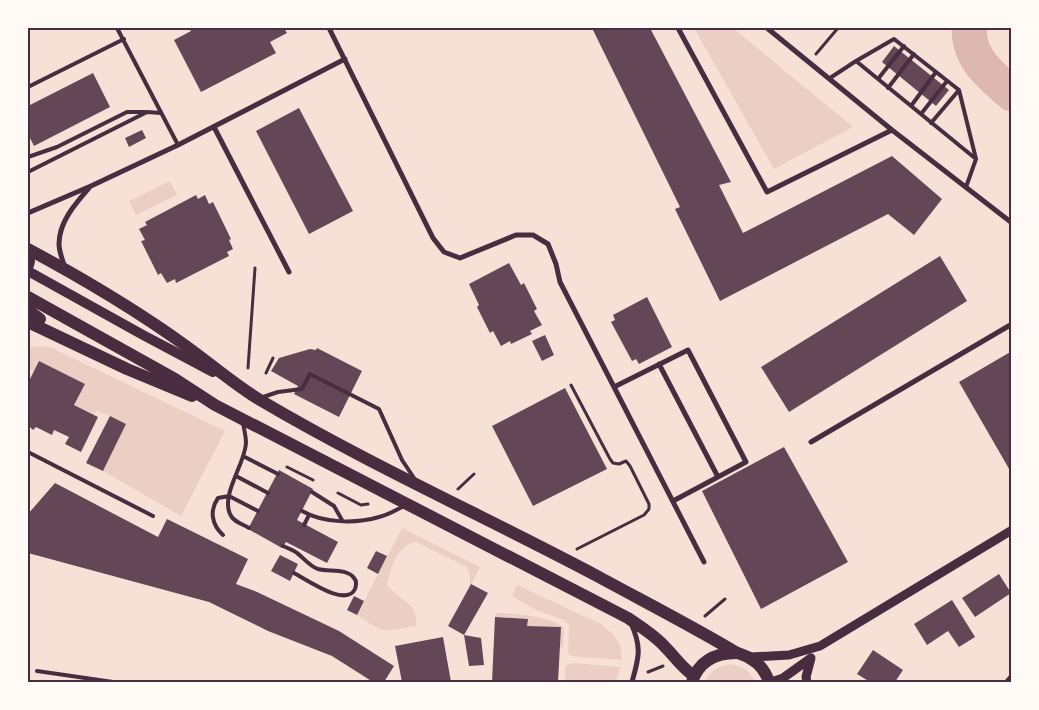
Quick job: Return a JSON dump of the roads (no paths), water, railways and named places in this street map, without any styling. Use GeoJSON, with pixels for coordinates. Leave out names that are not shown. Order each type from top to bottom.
{"type":"FeatureCollection","features":[{"type":"Feature","properties":{"kind":"main road"},"geometry":{"type":"LineString","coordinates":[[28,249],[66,269],[172,337],[258,399],[326,438],[558,555],[695,628],[736,653],[750,657],[761,666],[770,682]]}},
{"type":"Feature","properties":{"kind":"main road"},"geometry":{"type":"LineString","coordinates":[[28,260],[30,261],[28,265]]}},
{"type":"Feature","properties":{"kind":"main road"},"geometry":{"type":"LineString","coordinates":[[28,271],[143,335],[228,379]]}},
{"type":"Feature","properties":{"kind":"main road"},"geometry":{"type":"LineString","coordinates":[[28,297],[175,379],[215,404],[628,618],[666,646],[693,679],[701,665],[712,657],[723,653],[736,653]]}},
{"type":"Feature","properties":{"kind":"main road"},"geometry":{"type":"LineString","coordinates":[[28,322],[136,373],[215,404]]}},
{"type":"Feature","properties":{"kind":"street"},"geometry":{"type":"LineString","coordinates":[[329,28],[433,238],[444,252],[460,258],[516,234],[533,235],[548,244],[556,264],[560,282],[704,562]]}},
{"type":"Feature","properties":{"kind":"street"},"geometry":{"type":"LineString","coordinates":[[678,28],[767,192],[892,130]]}},
{"type":"Feature","properties":{"kind":"street"},"geometry":{"type":"LineString","coordinates":[[767,28],[892,130],[1012,223]]}},
{"type":"Feature","properties":{"kind":"street"},"geometry":{"type":"LineString","coordinates":[[28,213],[178,145],[345,60]]}},
{"type":"Feature","properties":{"kind":"street"},"geometry":{"type":"LineString","coordinates":[[214,127],[288,272]]}},
{"type":"Feature","properties":{"kind":"street"},"geometry":{"type":"LineString","coordinates":[[66,269],[59,245],[62,229],[72,207],[91,186]]}},
{"type":"Feature","properties":{"kind":"street"},"geometry":{"type":"LineString","coordinates":[[811,442],[1012,324]]}},
{"type":"Feature","properties":{"kind":"street"},"geometry":{"type":"LineString","coordinates":[[614,387],[688,350],[746,462],[673,501]]}},
{"type":"Feature","properties":{"kind":"street"},"geometry":{"type":"LineString","coordinates":[[659,364],[718,477]]}},
{"type":"Feature","properties":{"kind":"street"},"geometry":{"type":"LineString","coordinates":[[750,657],[789,655],[820,646],[1012,530]]}},
{"type":"Feature","properties":{"kind":"street"},"geometry":{"type":"LineString","coordinates":[[628,618],[636,635],[639,657],[632,682]]}},
{"type":"Feature","properties":{"kind":"street"},"geometry":{"type":"LineString","coordinates":[[770,682],[783,678],[811,658],[820,646]]}},
{"type":"Feature","properties":{"kind":"street"},"geometry":{"type":"LineString","coordinates":[[807,682],[806,677],[811,658]]}},
{"type":"Feature","properties":{"kind":"lane"},"geometry":{"type":"LineString","coordinates":[[118,28],[178,145]]}},
{"type":"Feature","properties":{"kind":"lane"},"geometry":{"type":"LineString","coordinates":[[830,78],[894,39],[959,90],[976,159],[966,187]]}},
{"type":"Feature","properties":{"kind":"lane"},"geometry":{"type":"LineString","coordinates":[[28,87],[124,40]]}},
{"type":"Feature","properties":{"kind":"lane"},"geometry":{"type":"LineString","coordinates":[[878,79],[904,46]]}},
{"type":"Feature","properties":{"kind":"lane"},"geometry":{"type":"LineString","coordinates":[[888,88],[914,54]]}},
{"type":"Feature","properties":{"kind":"lane"},"geometry":{"type":"LineString","coordinates":[[856,61],[976,159]]}},
{"type":"Feature","properties":{"kind":"lane"},"geometry":{"type":"LineString","coordinates":[[910,106],[936,72]]}},
{"type":"Feature","properties":{"kind":"lane"},"geometry":{"type":"LineString","coordinates":[[921,114],[947,81]]}},
{"type":"Feature","properties":{"kind":"lane"},"geometry":{"type":"LineString","coordinates":[[932,123],[959,90]]}},
{"type":"Feature","properties":{"kind":"lane"},"geometry":{"type":"LineString","coordinates":[[28,157],[57,147],[126,112],[162,113]]}},
{"type":"Feature","properties":{"kind":"lane"},"geometry":{"type":"LineString","coordinates":[[28,172],[147,112]]}},
{"type":"Feature","properties":{"kind":"lane"},"geometry":{"type":"LineString","coordinates":[[258,399],[278,392],[302,389],[310,374],[380,408],[402,460],[420,486]]}},
{"type":"Feature","properties":{"kind":"lane"},"geometry":{"type":"LineString","coordinates":[[242,418],[246,442],[229,496],[230,514],[234,520],[249,528]]}},
{"type":"Feature","properties":{"kind":"lane"},"geometry":{"type":"LineString","coordinates":[[28,452],[152,516]]}},
{"type":"Feature","properties":{"kind":"lane"},"geometry":{"type":"LineString","coordinates":[[243,456],[278,474]]}},
{"type":"Feature","properties":{"kind":"lane"},"geometry":{"type":"LineString","coordinates":[[236,476],[268,493]]}},
{"type":"Feature","properties":{"kind":"lane"},"geometry":{"type":"LineString","coordinates":[[312,492],[334,506],[342,520]]}},
{"type":"Feature","properties":{"kind":"lane"},"geometry":{"type":"LineString","coordinates":[[224,535],[217,529],[212,512],[218,498],[229,496],[258,511]]}},
{"type":"Feature","properties":{"kind":"lane"},"geometry":{"type":"LineString","coordinates":[[302,511],[317,517],[363,520],[379,517],[408,504]]}},
{"type":"Feature","properties":{"kind":"lane"},"geometry":{"type":"LineString","coordinates":[[304,525],[309,515]]}},
{"type":"Feature","properties":{"kind":"lane"},"geometry":{"type":"LineString","coordinates":[[284,546],[292,548],[309,565],[317,569],[348,573],[354,578],[356,585],[354,592],[342,596],[332,593],[294,573]]}},
{"type":"Feature","properties":{"kind":"lane"},"geometry":{"type":"LineString","coordinates":[[37,671],[113,682]]}},
{"type":"Feature","properties":{"kind":"lane"},"geometry":{"type":"LineString","coordinates":[[1006,682],[1012,675]]}},
{"type":"Feature","properties":{"kind":"waterway"},"geometry":{"type":"LineString","coordinates":[[969,28],[972,49],[982,65],[988,73],[1012,94]]}}]}
